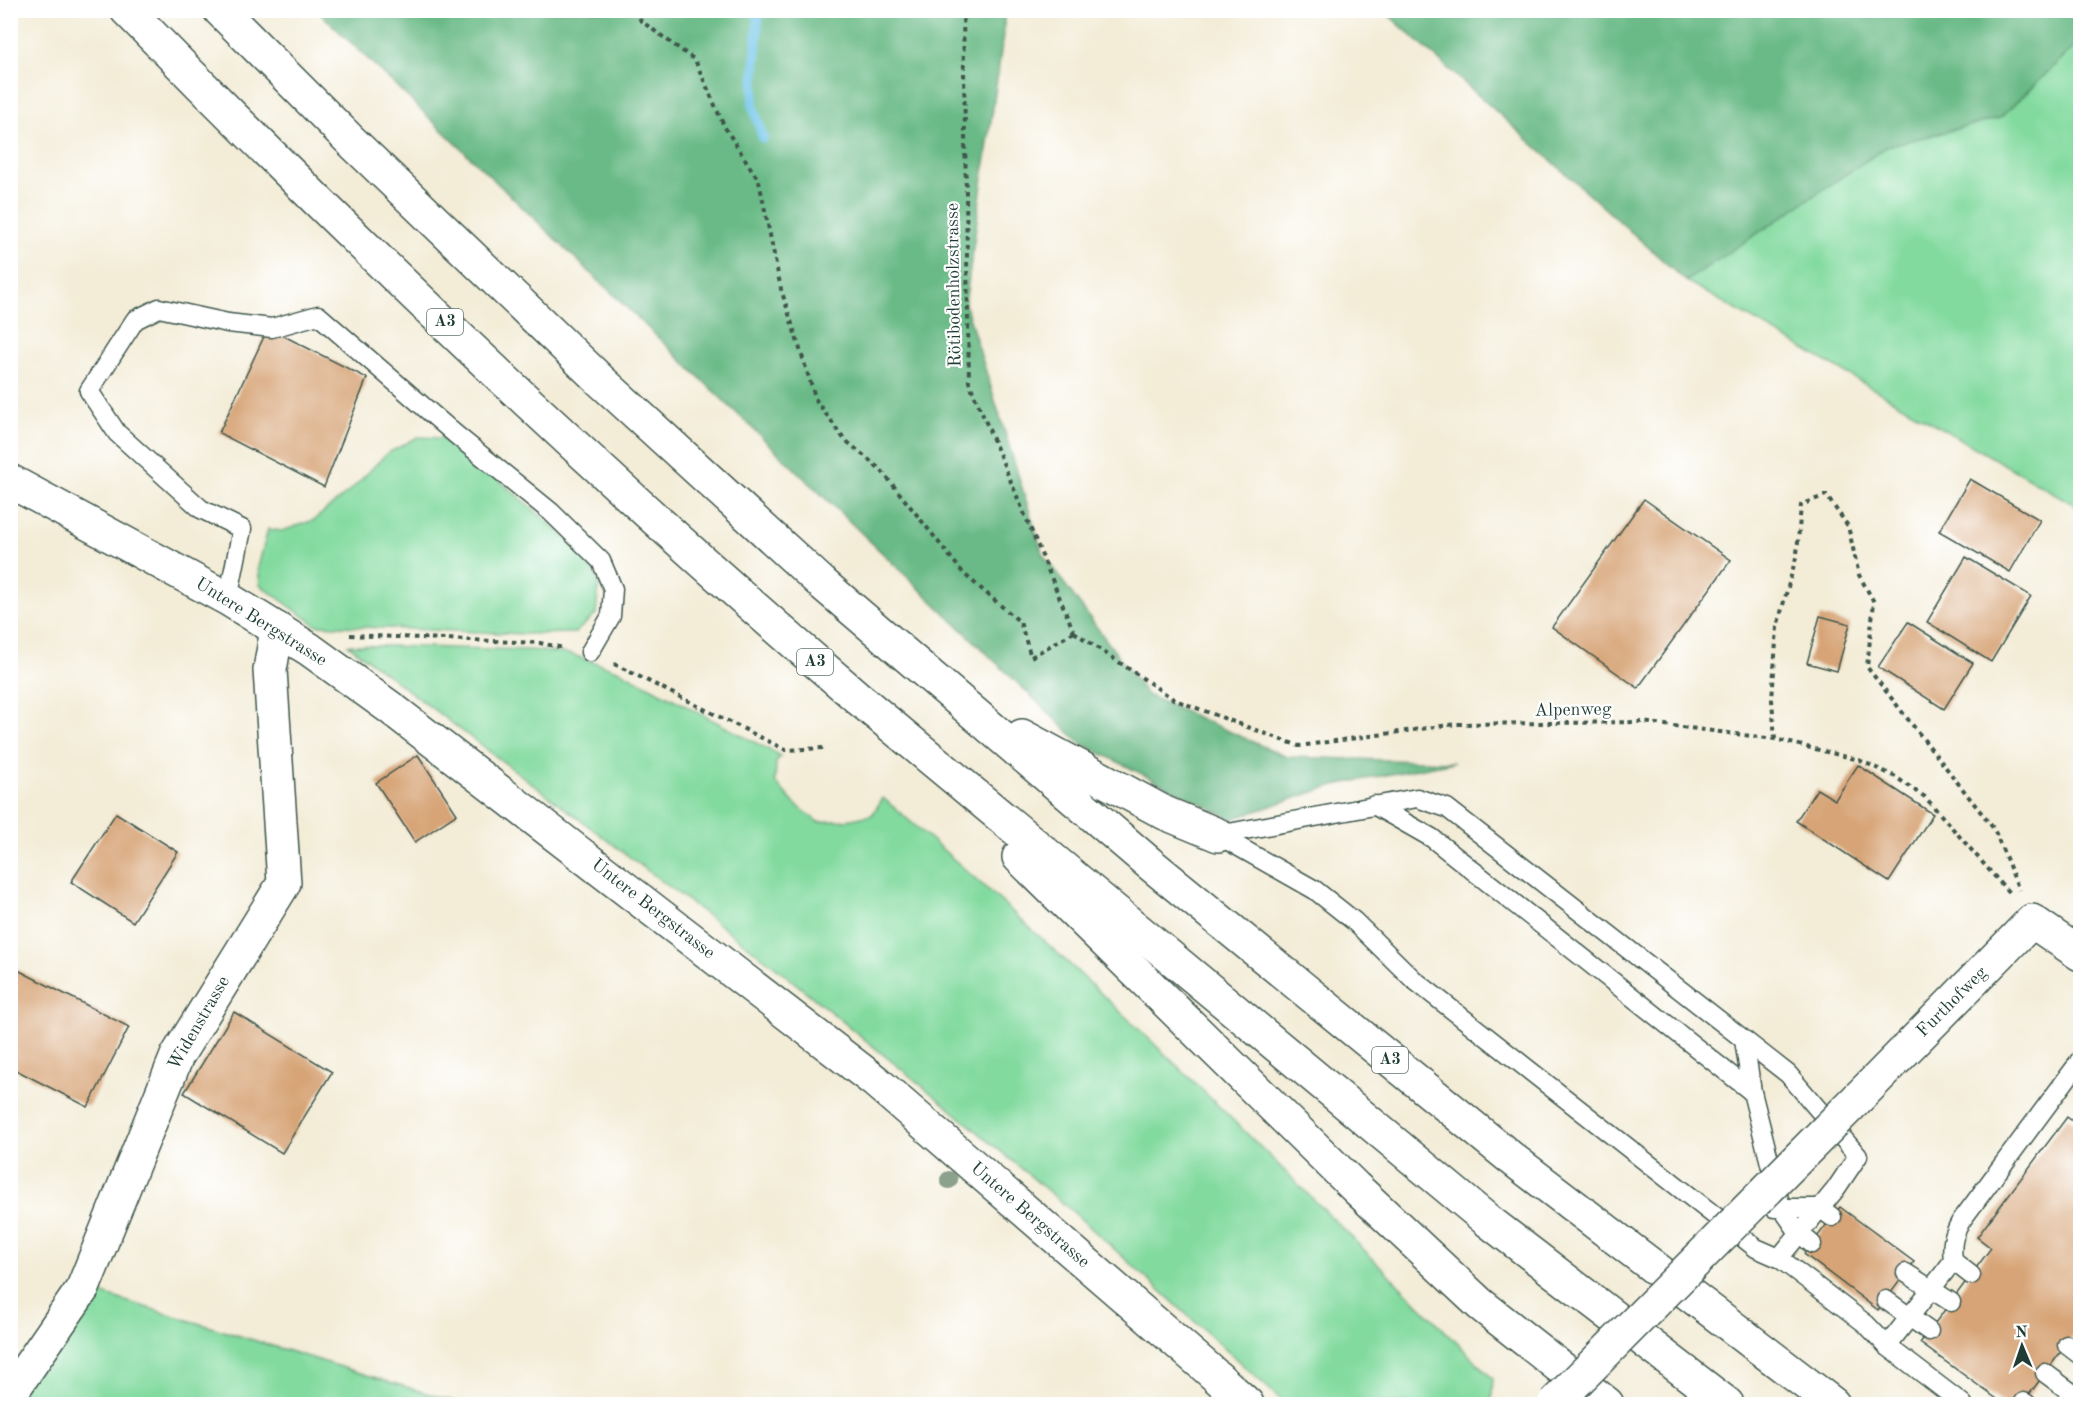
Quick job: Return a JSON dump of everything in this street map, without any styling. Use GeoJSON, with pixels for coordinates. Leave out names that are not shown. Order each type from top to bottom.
{"type":"FeatureCollection","features":[{"type":"Feature","properties":{"kind":"main road","name":"A3"},"geometry":{"type":"LineString","coordinates":[[127,10],[337,219],[549,421],[764,617],[858,698],[1487,1220],[1727,1404]]}},
{"type":"Feature","properties":{"kind":"main road","name":"A3"},"geometry":{"type":"LineString","coordinates":[[220,10],[359,149],[600,380],[824,585],[1149,863],[1511,1158],[1833,1404]]}},
{"type":"Feature","properties":{"kind":"main road","name":"Untere Bergstrasse"},"geometry":{"type":"LineString","coordinates":[[10,481],[228,599],[309,649],[392,709],[875,1081],[1247,1404]]}},
{"type":"Feature","properties":{"kind":"main road","name":"Widenstrasse"},"geometry":{"type":"LineString","coordinates":[[10,1394],[83,1288],[177,1056],[284,883],[270,670],[277,629]]}},
{"type":"Feature","properties":{"kind":"main road"},"geometry":{"type":"LineString","coordinates":[[858,698],[1363,1195],[1480,1304],[1607,1404]]}},
{"type":"Feature","properties":{"kind":"main road"},"geometry":{"type":"LineString","coordinates":[[958,700],[1127,793],[1166,813],[1218,835]]}},
{"type":"Feature","properties":{"kind":"main road"},"geometry":{"type":"LineString","coordinates":[[2032,921],[2080,954]]}},
{"type":"Feature","properties":{"kind":"main road","name":"Furthofweg"},"geometry":{"type":"LineString","coordinates":[[1554,1404],[2032,921]]}},
{"type":"Feature","properties":{"kind":"lane"},"geometry":{"type":"LineString","coordinates":[[228,599],[242,529],[201,509],[117,433],[89,392],[135,320],[159,308],[228,323],[273,328],[318,315],[455,434],[551,512],[601,561],[613,589],[611,616],[590,652]]}},
{"type":"Feature","properties":{"kind":"lane"},"geometry":{"type":"LineString","coordinates":[[1218,835],[1417,798],[1447,808],[1788,1074],[1858,1156],[1835,1190],[1826,1212],[1805,1239],[1779,1258]]}},
{"type":"Feature","properties":{"kind":"lane"},"geometry":{"type":"LineString","coordinates":[[1374,805],[1432,838],[1752,1092]]}},
{"type":"Feature","properties":{"kind":"lane"},"geometry":{"type":"LineString","coordinates":[[1218,835],[1315,890],[1354,921],[1413,979],[1756,1248],[1779,1258],[1866,1323],[1887,1346],[1963,1404]]}},
{"type":"Feature","properties":{"kind":"lane"},"geometry":{"type":"LineString","coordinates":[[1744,1040],[1752,1092],[1781,1207],[1779,1258]]}},
{"type":"Feature","properties":{"kind":"lane"},"geometry":{"type":"LineString","coordinates":[[1971,1275],[1953,1261],[1951,1249],[1953,1234],[2080,1061]]}},
{"type":"Feature","properties":{"kind":"lane"},"geometry":{"type":"LineString","coordinates":[[1717,1216],[1781,1207],[1826,1212]]}},
{"type":"Feature","properties":{"kind":"lane"},"geometry":{"type":"LineString","coordinates":[[1781,1207],[1805,1239]]}},
{"type":"Feature","properties":{"kind":"lane"},"geometry":{"type":"LineString","coordinates":[[1887,1346],[1953,1261]]}},
{"type":"Feature","properties":{"kind":"lane"},"geometry":{"type":"LineString","coordinates":[[1906,1273],[1951,1302]]}},
{"type":"Feature","properties":{"kind":"lane"},"geometry":{"type":"LineString","coordinates":[[1886,1300],[1929,1331]]}},
{"type":"Feature","properties":{"kind":"lane"},"geometry":{"type":"LineString","coordinates":[[2046,1373],[2080,1399]]}},
{"type":"Feature","properties":{"kind":"path"},"geometry":{"type":"LineString","coordinates":[[635,10],[641,21],[695,60],[724,126],[759,181],[781,289],[816,400],[844,440],[881,470],[964,574],[1020,622],[1031,657],[1074,632]]}},
{"type":"Feature","properties":{"kind":"path","name":"Rötibodenholzstrasse"},"geometry":{"type":"LineString","coordinates":[[963,10],[969,382],[1074,632]]}},
{"type":"Feature","properties":{"kind":"path"},"geometry":{"type":"LineString","coordinates":[[1775,739],[1772,700],[1777,627],[1797,554],[1802,504],[1826,495],[1848,526],[1859,575],[1875,602],[1867,667],[1994,829],[2032,921]]}},
{"type":"Feature","properties":{"kind":"path","name":"Alpenweg"},"geometry":{"type":"LineString","coordinates":[[1074,632],[1175,700],[1299,746],[1456,724],[1642,722],[1775,739],[1858,760],[1894,776],[1925,797],[1978,855],[2032,921]]}},
{"type":"Feature","properties":{"kind":"green space"},"geometry":{"type":"Polygon","coordinates":[[[2080,10],[2080,41],[2000,118],[1888,146],[1686,281],[1384,11],[2080,10]]]}},
{"type":"Feature","properties":{"kind":"green space"},"geometry":{"type":"Polygon","coordinates":[[[318,11],[1004,11],[1004,30],[965,304],[1043,555],[1147,695],[1287,757],[1454,762],[1335,785],[1232,819],[1080,743],[318,11]]]}},
{"type":"Feature","properties":{"kind":"green space"},"geometry":{"type":"Polygon","coordinates":[[[2080,41],[2080,508],[1686,281],[1888,146],[2000,118],[2080,41]]]}},
{"type":"Feature","properties":{"kind":"green space"},"geometry":{"type":"Polygon","coordinates":[[[418,437],[443,438],[467,452],[556,529],[586,559],[599,583],[596,614],[575,633],[525,634],[316,625],[260,585],[258,567],[268,529],[282,531],[314,520],[353,488],[386,454],[418,437]]]}},
{"type":"Feature","properties":{"kind":"green space"},"geometry":{"type":"Polygon","coordinates":[[[348,645],[530,650],[570,654],[620,671],[781,756],[776,762],[775,782],[794,803],[818,822],[872,815],[883,798],[963,867],[1118,1009],[1344,1230],[1493,1379],[1491,1404],[1286,1404],[1072,1211],[773,965],[348,645]]]}},
{"type":"Feature","properties":{"kind":"green space"},"geometry":{"type":"Polygon","coordinates":[[[83,1288],[462,1404],[11,1404],[83,1288]]]}},
{"type":"Feature","properties":{"kind":"building"},"geometry":{"type":"Polygon","coordinates":[[[268,328],[367,378],[324,487],[219,433],[268,328]]]}},
{"type":"Feature","properties":{"kind":"building"},"geometry":{"type":"Polygon","coordinates":[[[1970,479],[2040,520],[2010,572],[1939,531],[1970,479]]]}},
{"type":"Feature","properties":{"kind":"building"},"geometry":{"type":"Polygon","coordinates":[[[1644,499],[1731,560],[1638,688],[1552,627],[1644,499]]]}},
{"type":"Feature","properties":{"kind":"building"},"geometry":{"type":"Polygon","coordinates":[[[1966,557],[2031,596],[1991,662],[1927,622],[1966,557]]]}},
{"type":"Feature","properties":{"kind":"building"},"geometry":{"type":"Polygon","coordinates":[[[1820,616],[1850,624],[1837,671],[1807,663],[1820,616]]]}},
{"type":"Feature","properties":{"kind":"building"},"geometry":{"type":"Polygon","coordinates":[[[1908,622],[1973,663],[1944,709],[1878,667],[1908,622]]]}},
{"type":"Feature","properties":{"kind":"building"},"geometry":{"type":"Polygon","coordinates":[[[418,755],[457,814],[415,842],[376,783],[418,755]]]}},
{"type":"Feature","properties":{"kind":"building"},"geometry":{"type":"Polygon","coordinates":[[[1858,765],[1933,814],[1889,882],[1796,821],[1817,789],[1835,800],[1858,765]]]}},
{"type":"Feature","properties":{"kind":"building"},"geometry":{"type":"Polygon","coordinates":[[[116,813],[178,852],[133,922],[71,882],[116,813]]]}},
{"type":"Feature","properties":{"kind":"building"},"geometry":{"type":"Polygon","coordinates":[[[10,966],[129,1027],[88,1107],[10,1067],[10,966]]]}},
{"type":"Feature","properties":{"kind":"building"},"geometry":{"type":"Polygon","coordinates":[[[234,1012],[332,1072],[282,1153],[184,1093],[234,1012]]]}},
{"type":"Feature","properties":{"kind":"building"},"geometry":{"type":"Polygon","coordinates":[[[2067,1117],[2080,1127],[2080,1326],[2022,1404],[2004,1404],[1920,1343],[1991,1248],[1977,1237],[2067,1117]]]}},
{"type":"Feature","properties":{"kind":"building"},"geometry":{"type":"Polygon","coordinates":[[[1840,1207],[1914,1262],[1878,1310],[1804,1254],[1840,1207]]]}},
{"type":"Feature","properties":{"kind":"waterway"},"geometry":{"type":"LineString","coordinates":[[754,10],[758,18],[753,106],[763,138]]}}]}
